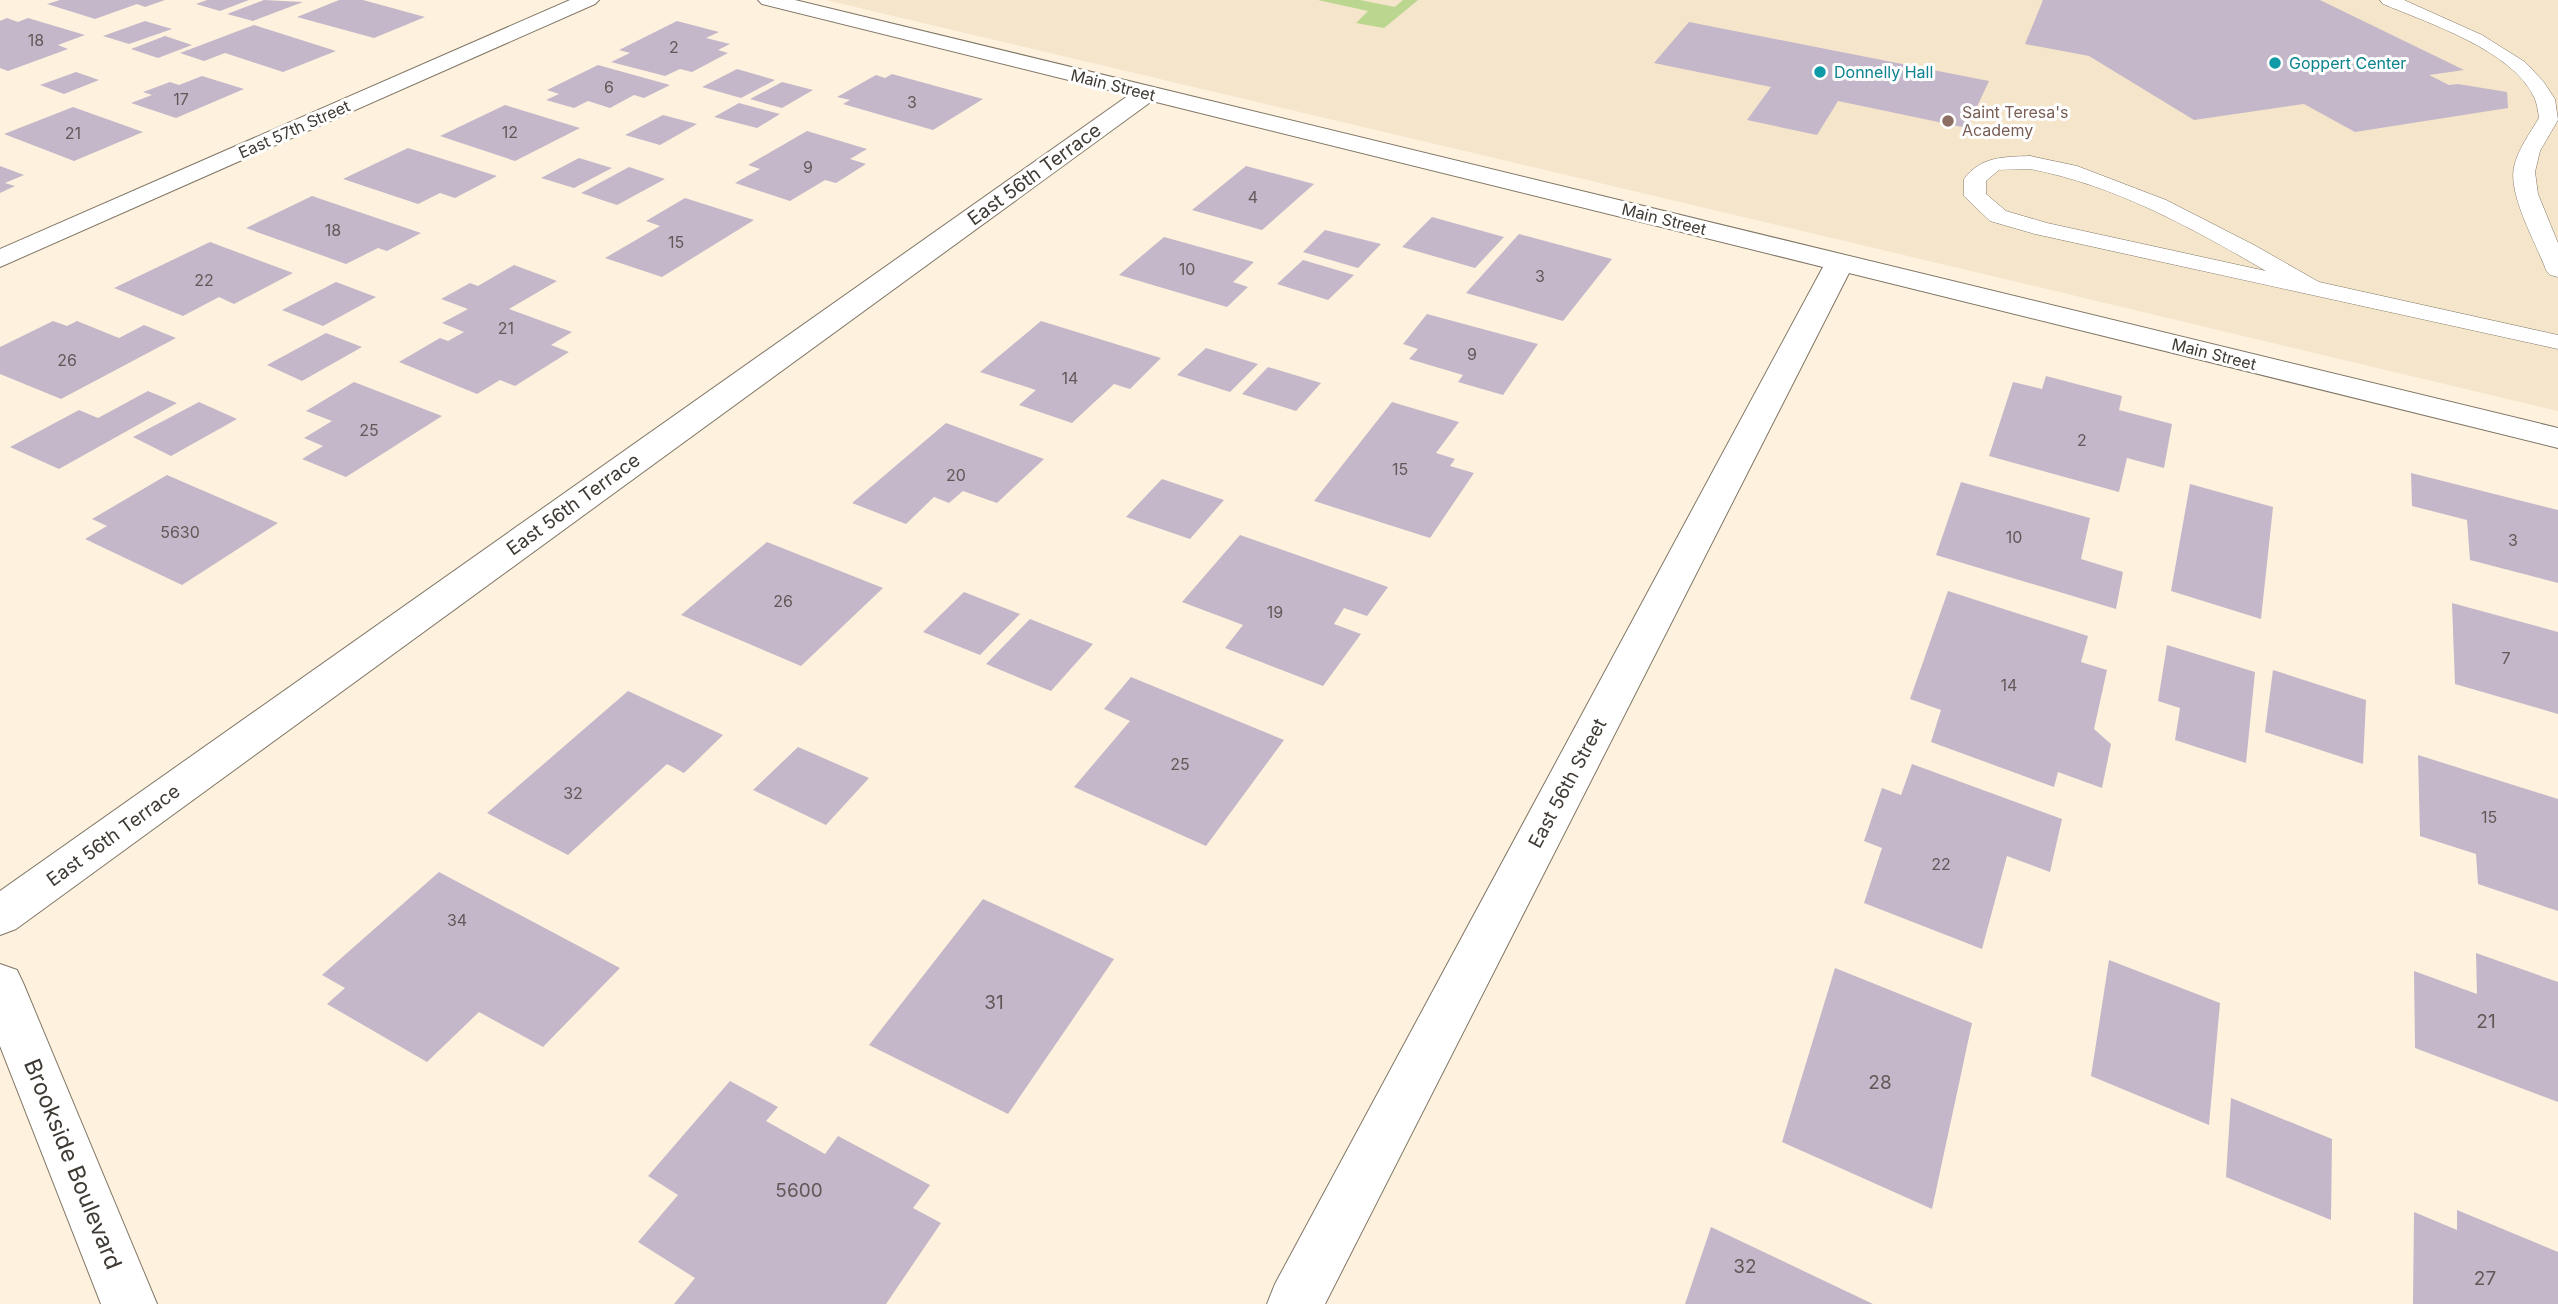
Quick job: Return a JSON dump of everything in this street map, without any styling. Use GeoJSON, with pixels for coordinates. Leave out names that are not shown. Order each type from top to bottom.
{"type":"FeatureCollection","features":[{"type":"Feature","properties":{"kind":"street","name":"East 57th Street"},"geometry":{"type":"LineString","coordinates":[[0,259],[589,0]]}},
{"type":"Feature","properties":{"kind":"street","name":"Main Street"},"geometry":{"type":"LineString","coordinates":[[769,0],[2558,438]]}},
{"type":"Feature","properties":{"kind":"street","name":"East 56th Terrace"},"geometry":{"type":"LineString","coordinates":[[0,916],[1147,93]]}},
{"type":"Feature","properties":{"kind":"street","name":"East 56th Street"},"geometry":{"type":"LineString","coordinates":[[1295,1304],[1840,262]]}},
{"type":"Feature","properties":{"kind":"street","name":"Brookside Boulevard"},"geometry":{"type":"LineString","coordinates":[[0,985],[129,1304]]}},
{"type":"Feature","properties":{"kind":"lane"},"geometry":{"type":"LineString","coordinates":[[2389,0],[2480,40],[2525,71],[2544,96],[2549,118],[2532,149],[2524,172],[2527,192],[2558,270]]}},
{"type":"Feature","properties":{"kind":"lane"},"geometry":{"type":"LineString","coordinates":[[2313,289],[2253,253],[2108,182],[2063,168],[2019,162],[1994,164],[1975,180],[1975,195],[1998,216],[2043,229],[2313,289],[2558,342]]}},
{"type":"Feature","properties":{"kind":"shaded area","name":"Saint Teresa's Academy"},"geometry":{"type":"Polygon","coordinates":[[[826,0],[2558,0],[2558,411],[1849,242],[826,0]]]}},
{"type":"Feature","properties":{"kind":"green space"},"geometry":{"type":"Polygon","coordinates":[[[1318,0],[1360,0],[1395,7],[1403,0],[1418,0],[1384,28],[1356,23],[1368,11],[1318,0]]]}},
{"type":"Feature","properties":{"kind":"building"},"geometry":{"type":"Polygon","coordinates":[[[60,0],[165,0],[145,7],[137,4],[95,19],[47,4],[60,0]]]}},
{"type":"Feature","properties":{"kind":"building"},"geometry":{"type":"Polygon","coordinates":[[[207,0],[249,0],[220,11],[196,4],[207,0]]]}},
{"type":"Feature","properties":{"kind":"building"},"geometry":{"type":"Polygon","coordinates":[[[264,0],[303,2],[253,21],[227,14],[264,0]]]}},
{"type":"Feature","properties":{"kind":"building"},"geometry":{"type":"Polygon","coordinates":[[[339,0],[363,0],[425,17],[374,38],[297,17],[339,0]]]}},
{"type":"Feature","properties":{"kind":"building","name":"Goppert Center"},"geometry":{"type":"Polygon","coordinates":[[[2043,0],[2320,0],[2464,70],[2429,75],[2449,85],[2507,92],[2508,108],[2355,132],[2304,104],[2194,120],[2089,56],[2025,44],[2043,0]]]}},
{"type":"Feature","properties":{"kind":"building"},"geometry":{"type":"Polygon","coordinates":[[[7,18],[18,22],[28,18],[85,35],[58,45],[68,49],[8,71],[0,68],[0,21],[7,18]]]}},
{"type":"Feature","properties":{"kind":"building"},"geometry":{"type":"Polygon","coordinates":[[[145,21],[172,29],[129,44],[103,36],[145,21]]]}},
{"type":"Feature","properties":{"kind":"building"},"geometry":{"type":"Polygon","coordinates":[[[677,21],[719,32],[706,38],[730,44],[718,50],[728,53],[692,72],[680,69],[665,76],[611,62],[630,53],[619,50],[677,21]]]}},
{"type":"Feature","properties":{"kind":"building","name":"Donnelly Hall"},"geometry":{"type":"Polygon","coordinates":[[[1689,22],[1989,81],[1967,128],[1838,101],[1817,135],[1747,120],[1771,87],[1654,63],[1689,22]]]}},
{"type":"Feature","properties":{"kind":"building"},"geometry":{"type":"Polygon","coordinates":[[[254,25],[336,51],[283,72],[225,53],[204,61],[180,53],[254,25]]]}},
{"type":"Feature","properties":{"kind":"building"},"geometry":{"type":"Polygon","coordinates":[[[165,36],[192,45],[158,58],[131,49],[165,36]]]}},
{"type":"Feature","properties":{"kind":"building"},"geometry":{"type":"Polygon","coordinates":[[[598,65],[670,85],[644,98],[634,95],[610,108],[588,101],[574,108],[546,100],[559,94],[547,90],[598,65]]]}},
{"type":"Feature","properties":{"kind":"building"},"geometry":{"type":"Polygon","coordinates":[[[737,69],[775,80],[741,98],[702,87],[737,69]]]}},
{"type":"Feature","properties":{"kind":"building"},"geometry":{"type":"Polygon","coordinates":[[[76,72],[99,80],[64,94],[40,85],[76,72]]]}},
{"type":"Feature","properties":{"kind":"building"},"geometry":{"type":"Polygon","coordinates":[[[892,74],[983,99],[933,130],[843,104],[850,100],[837,97],[876,75],[885,78],[892,74]]]}},
{"type":"Feature","properties":{"kind":"building"},"geometry":{"type":"Polygon","coordinates":[[[202,76],[244,89],[176,118],[131,103],[152,95],[143,92],[170,82],[179,85],[202,76]]]}},
{"type":"Feature","properties":{"kind":"building"},"geometry":{"type":"Polygon","coordinates":[[[782,82],[813,90],[782,108],[750,99],[782,82]]]}},
{"type":"Feature","properties":{"kind":"building"},"geometry":{"type":"Polygon","coordinates":[[[739,103],[780,114],[757,128],[714,117],[739,103]]]}},
{"type":"Feature","properties":{"kind":"building"},"geometry":{"type":"Polygon","coordinates":[[[505,105],[580,128],[515,161],[440,136],[505,105]]]}},
{"type":"Feature","properties":{"kind":"building"},"geometry":{"type":"Polygon","coordinates":[[[73,107],[143,132],[74,161],[4,134],[73,107]]]}},
{"type":"Feature","properties":{"kind":"building"},"geometry":{"type":"Polygon","coordinates":[[[663,115],[697,124],[660,145],[625,135],[663,115]]]}},
{"type":"Feature","properties":{"kind":"building"},"geometry":{"type":"Polygon","coordinates":[[[807,131],[867,149],[850,159],[866,164],[836,183],[825,180],[790,201],[735,183],[760,169],[748,165],[807,131]]]}},
{"type":"Feature","properties":{"kind":"building"},"geometry":{"type":"Polygon","coordinates":[[[408,148],[497,176],[455,198],[440,193],[418,204],[343,179],[408,148]]]}},
{"type":"Feature","properties":{"kind":"building"},"geometry":{"type":"Polygon","coordinates":[[[579,158],[612,168],[574,188],[541,178],[579,158]]]}},
{"type":"Feature","properties":{"kind":"building"},"geometry":{"type":"Polygon","coordinates":[[[0,166],[24,175],[5,183],[15,186],[0,193],[0,166]]]}},
{"type":"Feature","properties":{"kind":"building"},"geometry":{"type":"Polygon","coordinates":[[[1246,166],[1314,184],[1262,230],[1192,210],[1246,166]]]}},
{"type":"Feature","properties":{"kind":"building"},"geometry":{"type":"Polygon","coordinates":[[[629,167],[665,179],[617,205],[581,193],[629,167]]]}},
{"type":"Feature","properties":{"kind":"building"},"geometry":{"type":"Polygon","coordinates":[[[312,196],[421,233],[387,251],[378,248],[346,264],[246,228],[312,196]]]}},
{"type":"Feature","properties":{"kind":"building"},"geometry":{"type":"Polygon","coordinates":[[[685,198],[754,220],[662,277],[605,258],[660,226],[646,221],[685,198]]]}},
{"type":"Feature","properties":{"kind":"building"},"geometry":{"type":"Polygon","coordinates":[[[1432,217],[1504,237],[1475,268],[1402,247],[1432,217]]]}},
{"type":"Feature","properties":{"kind":"building"},"geometry":{"type":"Polygon","coordinates":[[[1325,230],[1381,244],[1358,268],[1303,252],[1325,230]]]}},
{"type":"Feature","properties":{"kind":"building"},"geometry":{"type":"Polygon","coordinates":[[[1519,234],[1612,259],[1563,321],[1466,293],[1519,234]]]}},
{"type":"Feature","properties":{"kind":"building"},"geometry":{"type":"Polygon","coordinates":[[[1164,237],[1254,262],[1233,282],[1248,287],[1227,307],[1119,275],[1164,237]]]}},
{"type":"Feature","properties":{"kind":"building"},"geometry":{"type":"Polygon","coordinates":[[[210,242],[293,273],[234,304],[219,297],[183,316],[114,288],[210,242]]]}},
{"type":"Feature","properties":{"kind":"building"},"geometry":{"type":"Polygon","coordinates":[[[1303,260],[1354,275],[1328,300],[1277,284],[1303,260]]]}},
{"type":"Feature","properties":{"kind":"building"},"geometry":{"type":"Polygon","coordinates":[[[514,265],[557,281],[509,309],[572,332],[551,345],[569,352],[515,386],[500,380],[477,394],[399,362],[440,338],[448,341],[464,332],[442,323],[468,309],[441,299],[470,283],[478,286],[514,265]]]}},
{"type":"Feature","properties":{"kind":"building"},"geometry":{"type":"Polygon","coordinates":[[[336,282],[376,297],[323,326],[282,310],[336,282]]]}},
{"type":"Feature","properties":{"kind":"building"},"geometry":{"type":"Polygon","coordinates":[[[1427,314],[1538,344],[1503,395],[1458,382],[1463,375],[1409,359],[1418,349],[1403,344],[1427,314]]]}},
{"type":"Feature","properties":{"kind":"building"},"geometry":{"type":"Polygon","coordinates":[[[53,321],[67,326],[77,321],[119,338],[144,325],[176,338],[61,399],[0,374],[0,347],[53,321]]]}},
{"type":"Feature","properties":{"kind":"building"},"geometry":{"type":"Polygon","coordinates":[[[1041,321],[1161,358],[1130,389],[1114,384],[1072,423],[1019,405],[1036,390],[980,372],[1041,321]]]}},
{"type":"Feature","properties":{"kind":"building"},"geometry":{"type":"Polygon","coordinates":[[[326,333],[362,347],[302,381],[267,365],[326,333]]]}},
{"type":"Feature","properties":{"kind":"building"},"geometry":{"type":"Polygon","coordinates":[[[1206,348],[1258,364],[1230,392],[1177,375],[1206,348]]]}},
{"type":"Feature","properties":{"kind":"building"},"geometry":{"type":"Polygon","coordinates":[[[1268,367],[1321,383],[1296,411],[1242,394],[1268,367]]]}},
{"type":"Feature","properties":{"kind":"building"},"geometry":{"type":"Polygon","coordinates":[[[2046,376],[2122,396],[2119,410],[2172,424],[2164,468],[2127,458],[2119,492],[1989,456],[2013,382],[2042,389],[2046,376]]]}},
{"type":"Feature","properties":{"kind":"building"},"geometry":{"type":"Polygon","coordinates":[[[354,382],[442,416],[346,477],[302,459],[323,446],[304,438],[332,421],[306,411],[354,382]]]}},
{"type":"Feature","properties":{"kind":"building"},"geometry":{"type":"Polygon","coordinates":[[[148,391],[177,403],[59,469],[10,447],[79,410],[98,418],[148,391]]]}},
{"type":"Feature","properties":{"kind":"building"},"geometry":{"type":"Polygon","coordinates":[[[199,402],[237,419],[171,456],[133,437],[199,402]]]}},
{"type":"Feature","properties":{"kind":"building"},"geometry":{"type":"Polygon","coordinates":[[[1392,402],[1459,422],[1436,453],[1455,459],[1450,466],[1474,473],[1430,538],[1314,501],[1392,402]]]}},
{"type":"Feature","properties":{"kind":"building"},"geometry":{"type":"Polygon","coordinates":[[[946,423],[1044,459],[997,503],[963,491],[949,503],[934,497],[906,524],[852,503],[946,423]]]}},
{"type":"Feature","properties":{"kind":"building"},"geometry":{"type":"Polygon","coordinates":[[[2411,473],[2558,510],[2558,583],[2470,560],[2467,520],[2412,506],[2411,473]]]}},
{"type":"Feature","properties":{"kind":"building"},"geometry":{"type":"Polygon","coordinates":[[[167,475],[278,523],[182,585],[85,539],[107,526],[92,519],[167,475]]]}},
{"type":"Feature","properties":{"kind":"building"},"geometry":{"type":"Polygon","coordinates":[[[1162,479],[1224,500],[1190,539],[1126,517],[1162,479]]]}},
{"type":"Feature","properties":{"kind":"building"},"geometry":{"type":"Polygon","coordinates":[[[1961,482],[2090,518],[2081,559],[2123,572],[2116,609],[1936,555],[1961,482]]]}},
{"type":"Feature","properties":{"kind":"building"},"geometry":{"type":"Polygon","coordinates":[[[2190,484],[2273,507],[2261,619],[2171,591],[2190,484]]]}},
{"type":"Feature","properties":{"kind":"building"},"geometry":{"type":"Polygon","coordinates":[[[1240,535],[1388,587],[1367,616],[1344,608],[1334,624],[1361,634],[1323,686],[1225,648],[1243,625],[1182,602],[1240,535]]]}},
{"type":"Feature","properties":{"kind":"building"},"geometry":{"type":"Polygon","coordinates":[[[767,542],[883,588],[801,666],[681,615],[767,542]]]}},
{"type":"Feature","properties":{"kind":"building"},"geometry":{"type":"Polygon","coordinates":[[[1948,591],[2088,636],[2081,662],[2107,670],[2094,729],[2111,744],[2102,788],[2058,772],[2054,787],[1931,742],[1941,710],[1910,699],[1948,591]]]}},
{"type":"Feature","properties":{"kind":"building"},"geometry":{"type":"Polygon","coordinates":[[[964,592],[1020,614],[980,655],[923,632],[964,592]]]}},
{"type":"Feature","properties":{"kind":"building"},"geometry":{"type":"Polygon","coordinates":[[[2452,603],[2558,632],[2558,714],[2455,684],[2452,603]]]}},
{"type":"Feature","properties":{"kind":"building"},"geometry":{"type":"Polygon","coordinates":[[[1030,619],[1093,644],[1051,691],[986,664],[1030,619]]]}},
{"type":"Feature","properties":{"kind":"building"},"geometry":{"type":"Polygon","coordinates":[[[2167,645],[2255,672],[2246,763],[2175,740],[2180,708],[2158,701],[2167,645]]]}},
{"type":"Feature","properties":{"kind":"building"},"geometry":{"type":"Polygon","coordinates":[[[2273,670],[2366,700],[2363,764],[2265,732],[2273,670]]]}},
{"type":"Feature","properties":{"kind":"building"},"geometry":{"type":"Polygon","coordinates":[[[1131,677],[1284,740],[1206,846],[1074,787],[1130,721],[1104,709],[1131,677]]]}},
{"type":"Feature","properties":{"kind":"building"},"geometry":{"type":"Polygon","coordinates":[[[628,691],[723,735],[684,773],[667,764],[568,855],[487,813],[628,691]]]}},
{"type":"Feature","properties":{"kind":"building"},"geometry":{"type":"Polygon","coordinates":[[[798,747],[869,778],[826,825],[753,790],[798,747]]]}},
{"type":"Feature","properties":{"kind":"building"},"geometry":{"type":"Polygon","coordinates":[[[2418,755],[2558,799],[2558,911],[2478,884],[2476,854],[2420,836],[2418,755]]]}},
{"type":"Feature","properties":{"kind":"building"},"geometry":{"type":"Polygon","coordinates":[[[1912,764],[2062,819],[2050,872],[2007,856],[1982,949],[1864,903],[1882,848],[1864,841],[1882,788],[1901,795],[1912,764]]]}},
{"type":"Feature","properties":{"kind":"building"},"geometry":{"type":"Polygon","coordinates":[[[439,872],[620,968],[543,1047],[479,1012],[427,1062],[327,1004],[345,988],[322,975],[439,872]]]}},
{"type":"Feature","properties":{"kind":"building"},"geometry":{"type":"Polygon","coordinates":[[[983,899],[1114,959],[1008,1114],[869,1045],[983,899]]]}},
{"type":"Feature","properties":{"kind":"building"},"geometry":{"type":"Polygon","coordinates":[[[2476,953],[2558,982],[2558,1102],[2415,1048],[2414,971],[2477,994],[2476,953]]]}},
{"type":"Feature","properties":{"kind":"building"},"geometry":{"type":"Polygon","coordinates":[[[2109,960],[2220,1003],[2209,1125],[2091,1076],[2109,960]]]}},
{"type":"Feature","properties":{"kind":"building"},"geometry":{"type":"Polygon","coordinates":[[[1835,968],[1972,1023],[1932,1209],[1782,1142],[1835,968]]]}},
{"type":"Feature","properties":{"kind":"building"},"geometry":{"type":"Polygon","coordinates":[[[730,1081],[778,1107],[766,1121],[825,1154],[838,1136],[930,1185],[913,1208],[941,1223],[886,1304],[674,1304],[695,1278],[638,1242],[678,1195],[648,1176],[730,1081]]]}},
{"type":"Feature","properties":{"kind":"building"},"geometry":{"type":"Polygon","coordinates":[[[2231,1098],[2332,1139],[2331,1220],[2226,1177],[2231,1098]]]}},
{"type":"Feature","properties":{"kind":"building"},"geometry":{"type":"Polygon","coordinates":[[[2457,1210],[2558,1252],[2558,1304],[2413,1304],[2414,1212],[2457,1230],[2457,1210]]]}},
{"type":"Feature","properties":{"kind":"building"},"geometry":{"type":"Polygon","coordinates":[[[1711,1227],[1873,1304],[1685,1304],[1711,1227]]]}},
{"type":"Feature","properties":{"kind":"place","name":"Goppert Center"},"geometry":{"type":"Point","coordinates":[2275,63]}},
{"type":"Feature","properties":{"kind":"place","name":"Donnelly Hall"},"geometry":{"type":"Point","coordinates":[1820,72]}},
{"type":"Feature","properties":{"kind":"place","name":"Saint Teresa's Academy"},"geometry":{"type":"Point","coordinates":[1948,121]}}]}
